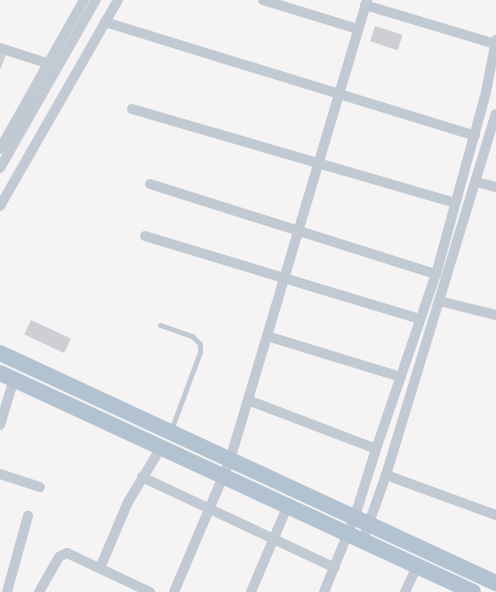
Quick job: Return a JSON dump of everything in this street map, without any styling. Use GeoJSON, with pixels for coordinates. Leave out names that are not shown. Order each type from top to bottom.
{"type":"FeatureCollection","features":[{"type":"Feature","properties":{"kind":"main road"},"geometry":{"type":"LineString","coordinates":[[0,353],[166,439],[227,468],[363,520],[496,583]]}},
{"type":"Feature","properties":{"kind":"main road"},"geometry":{"type":"LineString","coordinates":[[7,376],[166,439]]}},
{"type":"Feature","properties":{"kind":"main road"},"geometry":{"type":"LineString","coordinates":[[227,468],[288,505],[473,592]]}},
{"type":"Feature","properties":{"kind":"street"},"geometry":{"type":"LineString","coordinates":[[0,148],[84,0]]}},
{"type":"Feature","properties":{"kind":"street"},"geometry":{"type":"LineString","coordinates":[[0,168],[96,0]]}},
{"type":"Feature","properties":{"kind":"street"},"geometry":{"type":"LineString","coordinates":[[0,206],[118,0]]}},
{"type":"Feature","properties":{"kind":"street"},"geometry":{"type":"LineString","coordinates":[[263,0],[358,29]]}},
{"type":"Feature","properties":{"kind":"street"},"geometry":{"type":"LineString","coordinates":[[174,592],[227,468],[366,2],[495,42],[486,92],[436,274],[376,449],[363,520],[356,537]]}},
{"type":"Feature","properties":{"kind":"street"},"geometry":{"type":"LineString","coordinates":[[105,22],[474,136]]}},
{"type":"Feature","properties":{"kind":"street"},"geometry":{"type":"LineString","coordinates":[[0,48],[47,63]]}},
{"type":"Feature","properties":{"kind":"street"},"geometry":{"type":"LineString","coordinates":[[132,108],[455,203]]}},
{"type":"Feature","properties":{"kind":"street"},"geometry":{"type":"LineString","coordinates":[[324,592],[335,568],[356,537],[386,475],[496,114]]}},
{"type":"Feature","properties":{"kind":"street"},"geometry":{"type":"LineString","coordinates":[[476,182],[496,187]]}},
{"type":"Feature","properties":{"kind":"street"},"geometry":{"type":"LineString","coordinates":[[150,184],[436,274]]}},
{"type":"Feature","properties":{"kind":"street"},"geometry":{"type":"LineString","coordinates":[[144,236],[420,319]]}},
{"type":"Feature","properties":{"kind":"street"},"geometry":{"type":"LineString","coordinates":[[439,301],[496,315]]}},
{"type":"Feature","properties":{"kind":"street"},"geometry":{"type":"LineString","coordinates":[[267,336],[401,377]]}},
{"type":"Feature","properties":{"kind":"street"},"geometry":{"type":"LineString","coordinates":[[0,425],[7,376]]}},
{"type":"Feature","properties":{"kind":"street"},"geometry":{"type":"LineString","coordinates":[[248,400],[376,449]]}},
{"type":"Feature","properties":{"kind":"street"},"geometry":{"type":"LineString","coordinates":[[100,568],[121,516],[142,477],[166,439]]}},
{"type":"Feature","properties":{"kind":"street"},"geometry":{"type":"LineString","coordinates":[[0,474],[40,487]]}},
{"type":"Feature","properties":{"kind":"street"},"geometry":{"type":"LineString","coordinates":[[386,475],[496,515]]}},
{"type":"Feature","properties":{"kind":"street"},"geometry":{"type":"LineString","coordinates":[[142,477],[335,568]]}},
{"type":"Feature","properties":{"kind":"street"},"geometry":{"type":"LineString","coordinates":[[251,592],[288,505]]}},
{"type":"Feature","properties":{"kind":"street"},"geometry":{"type":"LineString","coordinates":[[7,592],[28,516]]}},
{"type":"Feature","properties":{"kind":"street"},"geometry":{"type":"LineString","coordinates":[[39,592],[62,554],[72,554],[150,592]]}},
{"type":"Feature","properties":{"kind":"street"},"geometry":{"type":"LineString","coordinates":[[405,592],[417,566]]}},
{"type":"Feature","properties":{"kind":"lane"},"geometry":{"type":"LineString","coordinates":[[160,325],[192,336],[200,344],[200,352],[166,439]]}},
{"type":"Feature","properties":{"kind":"building"},"geometry":{"type":"Polygon","coordinates":[[[375,26],[403,35],[398,50],[370,41],[375,26]]]}},
{"type":"Feature","properties":{"kind":"building"},"geometry":{"type":"Polygon","coordinates":[[[0,53],[6,55],[0,70],[0,53]]]}},
{"type":"Feature","properties":{"kind":"building"},"geometry":{"type":"Polygon","coordinates":[[[31,320],[71,339],[64,353],[24,335],[31,320]]]}}]}
